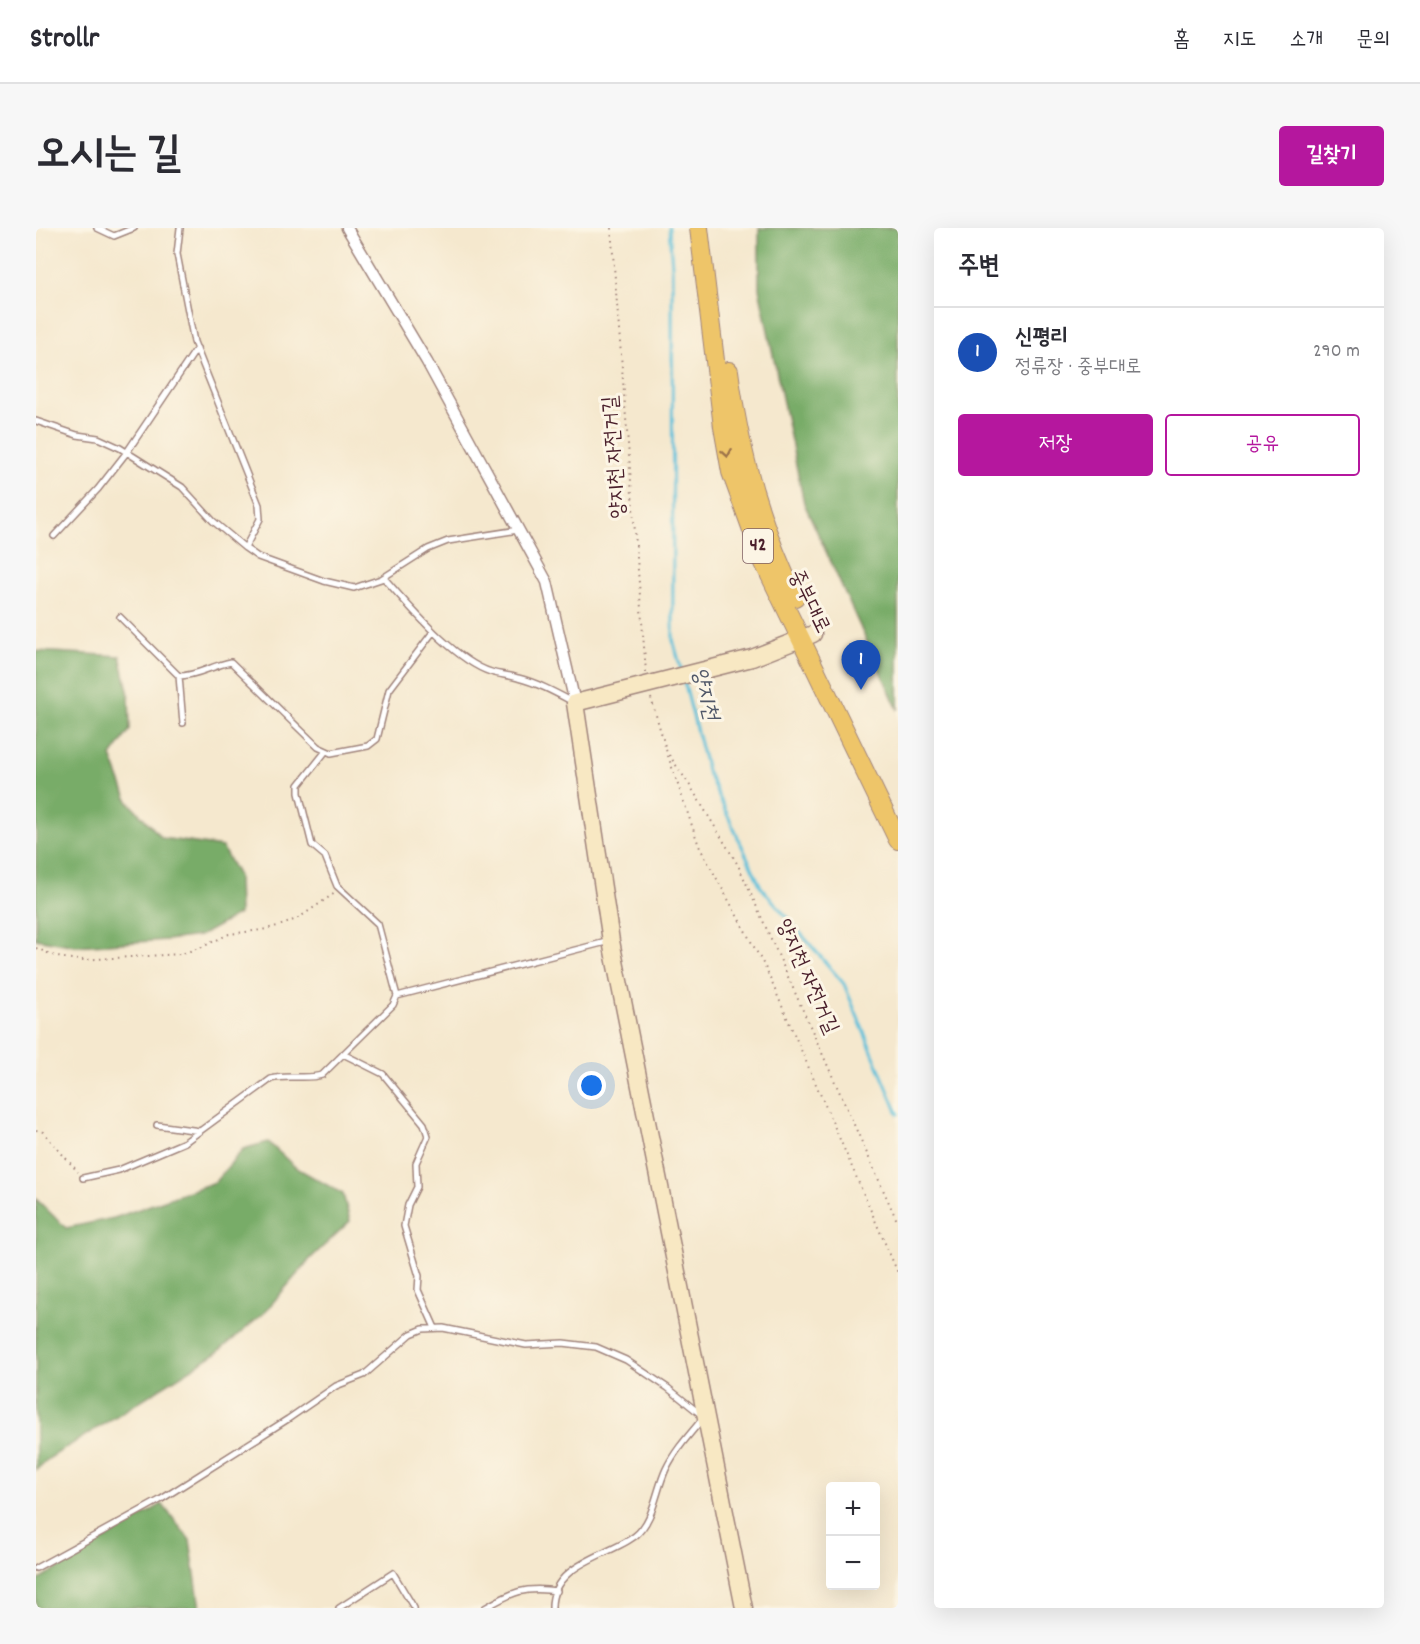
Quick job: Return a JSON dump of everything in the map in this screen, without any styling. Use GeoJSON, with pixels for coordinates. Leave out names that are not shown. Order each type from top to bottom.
{"type":"FeatureCollection","features":[{"type":"Feature","properties":{"kind":"main road","name":"중부대로"},"geometry":{"type":"LineString","coordinates":[[699,228],[723,427],[731,472],[764,563],[808,637],[898,812]]}},
{"type":"Feature","properties":{"kind":"main road","name":"중부대로"},"geometry":{"type":"LineString","coordinates":[[711,228],[736,423],[750,483],[808,637],[898,840]]}},
{"type":"Feature","properties":{"kind":"street"},"geometry":{"type":"LineString","coordinates":[[347,228],[427,362],[547,582],[575,703],[611,941],[704,1417],[744,1608]]}},
{"type":"Feature","properties":{"kind":"street"},"geometry":{"type":"LineString","coordinates":[[575,703],[752,658],[808,637]]}},
{"type":"Feature","properties":{"kind":"lane"},"geometry":{"type":"LineString","coordinates":[[97,228],[114,237],[134,228]]}},
{"type":"Feature","properties":{"kind":"lane"},"geometry":{"type":"LineString","coordinates":[[180,228],[177,254],[186,308],[196,348],[259,505],[260,519],[245,548]]}},
{"type":"Feature","properties":{"kind":"lane"},"geometry":{"type":"LineString","coordinates":[[54,536],[98,489],[127,452],[196,348]]}},
{"type":"Feature","properties":{"kind":"lane"},"geometry":{"type":"LineString","coordinates":[[36,422],[77,435],[98,438],[127,452],[182,487],[213,521],[258,557],[354,588],[384,578],[428,549],[448,542],[518,530]]}},
{"type":"Feature","properties":{"kind":"lane"},"geometry":{"type":"LineString","coordinates":[[384,578],[433,632],[490,672],[548,688],[575,703]]}},
{"type":"Feature","properties":{"kind":"lane"},"geometry":{"type":"LineString","coordinates":[[120,617],[179,676],[183,723]]}},
{"type":"Feature","properties":{"kind":"lane"},"geometry":{"type":"LineString","coordinates":[[179,676],[190,676],[217,664],[231,662],[318,747],[331,753],[368,746],[377,739],[389,690],[433,632]]}},
{"type":"Feature","properties":{"kind":"lane"},"geometry":{"type":"LineString","coordinates":[[84,1178],[119,1170],[185,1142],[271,1079],[281,1076],[313,1078],[322,1075],[393,1005],[397,996],[378,924],[340,889],[325,856],[312,845],[299,785],[326,751]]}},
{"type":"Feature","properties":{"kind":"lane"},"geometry":{"type":"LineString","coordinates":[[397,996],[611,941]]}},
{"type":"Feature","properties":{"kind":"lane"},"geometry":{"type":"LineString","coordinates":[[343,1054],[383,1074],[424,1124],[428,1136],[416,1163],[417,1186],[408,1205],[404,1226],[419,1276],[418,1290],[435,1328]]}},
{"type":"Feature","properties":{"kind":"lane"},"geometry":{"type":"LineString","coordinates":[[157,1125],[200,1131]]}},
{"type":"Feature","properties":{"kind":"lane"},"geometry":{"type":"LineString","coordinates":[[36,1568],[160,1500],[336,1386],[364,1375],[411,1335],[423,1329],[435,1328],[525,1345],[563,1343],[596,1347],[626,1360],[668,1388],[704,1417],[680,1446],[666,1470],[646,1524],[635,1536],[579,1564],[557,1592],[552,1608]]}},
{"type":"Feature","properties":{"kind":"lane"},"geometry":{"type":"LineString","coordinates":[[339,1608],[393,1573],[414,1608]]}},
{"type":"Feature","properties":{"kind":"lane"},"geometry":{"type":"LineString","coordinates":[[485,1608],[501,1598],[534,1587],[557,1592]]}},
{"type":"Feature","properties":{"kind":"path","name":"양지천 자전거길"},"geometry":{"type":"LineString","coordinates":[[611,228],[651,683],[667,753],[699,846],[765,967],[898,1273]]}},
{"type":"Feature","properties":{"kind":"path","name":"양지천 자전거길"},"geometry":{"type":"LineString","coordinates":[[667,753],[689,784],[738,865],[898,1223]]}},
{"type":"Feature","properties":{"kind":"path"},"geometry":{"type":"LineString","coordinates":[[36,948],[57,957],[80,960],[181,954],[202,948],[229,934],[285,924],[300,917],[340,889]]}},
{"type":"Feature","properties":{"kind":"path"},"geometry":{"type":"LineString","coordinates":[[36,1130],[43,1132],[84,1178]]}},
{"type":"Feature","properties":{"kind":"green space"},"geometry":{"type":"Polygon","coordinates":[[[759,228],[898,228],[898,710],[804,503],[759,288],[759,228]]]}},
{"type":"Feature","properties":{"kind":"green space"},"geometry":{"type":"Polygon","coordinates":[[[36,651],[120,656],[129,695],[130,730],[111,756],[128,801],[162,838],[222,847],[238,876],[239,914],[200,936],[76,946],[36,939],[36,651]]]}},
{"type":"Feature","properties":{"kind":"green space"},"geometry":{"type":"Polygon","coordinates":[[[268,1142],[295,1167],[343,1194],[350,1221],[311,1258],[263,1314],[218,1352],[48,1459],[36,1470],[36,1199],[66,1228],[114,1218],[215,1182],[243,1149],[268,1142]]]}},
{"type":"Feature","properties":{"kind":"green space"},"geometry":{"type":"Polygon","coordinates":[[[162,1504],[190,1540],[200,1608],[36,1608],[36,1582],[162,1504]]]}},
{"type":"Feature","properties":{"kind":"waterway","name":"양지천"},"geometry":{"type":"LineString","coordinates":[[669,228],[672,266],[673,640],[681,669]]}},
{"type":"Feature","properties":{"kind":"waterway","name":"양지천"},"geometry":{"type":"LineString","coordinates":[[684,681],[707,771],[761,887],[844,984],[898,1114]]}},
{"type":"Feature","properties":{"kind":"place","name":"신평리"},"geometry":{"type":"Point","coordinates":[861,690]}}]}
